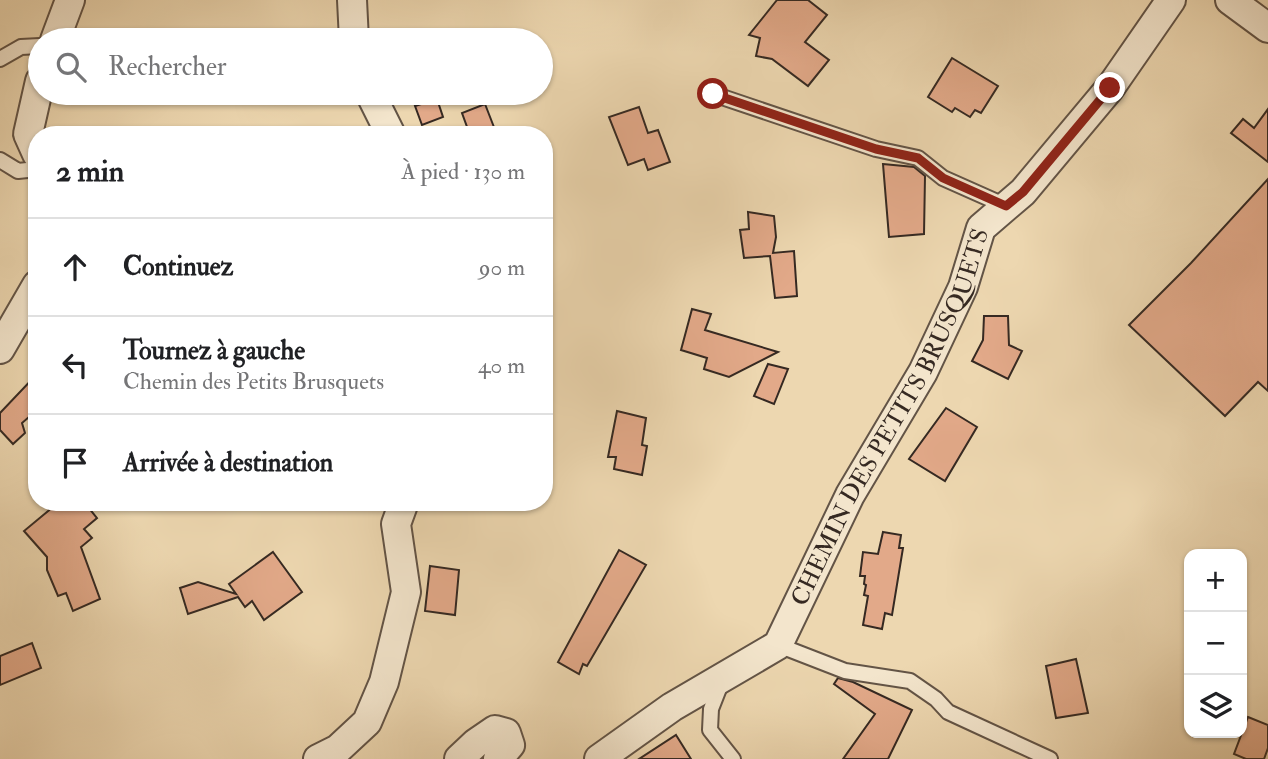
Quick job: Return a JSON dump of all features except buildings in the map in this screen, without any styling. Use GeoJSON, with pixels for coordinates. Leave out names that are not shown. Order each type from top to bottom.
{"type":"FeatureCollection","features":[{"type":"Feature","properties":{"kind":"street"},"geometry":{"type":"LineString","coordinates":[[59,28],[69,0]]}},
{"type":"Feature","properties":{"kind":"street"},"geometry":{"type":"LineString","coordinates":[[352,0],[353,28]]}},
{"type":"Feature","properties":{"kind":"street","name":"CHEMIN DES PETITS BRUSQUETS"},"geometry":{"type":"LineString","coordinates":[[778,645],[850,495],[923,372],[963,288],[981,228],[1023,192],[1110,88],[1171,0]]}},
{"type":"Feature","properties":{"kind":"street"},"geometry":{"type":"LineString","coordinates":[[1230,0],[1268,28]]}},
{"type":"Feature","properties":{"kind":"street"},"geometry":{"type":"LineString","coordinates":[[30,126],[34,105]]}},
{"type":"Feature","properties":{"kind":"street"},"geometry":{"type":"LineString","coordinates":[[376,105],[386,126]]}},
{"type":"Feature","properties":{"kind":"street"},"geometry":{"type":"LineString","coordinates":[[0,349],[8,319],[28,296]]}},
{"type":"Feature","properties":{"kind":"street"},"geometry":{"type":"LineString","coordinates":[[318,759],[338,749],[367,722],[384,681],[406,592],[396,524],[401,511]]}},
{"type":"Feature","properties":{"kind":"street"},"geometry":{"type":"LineString","coordinates":[[599,759],[671,707],[778,645]]}},
{"type":"Feature","properties":{"kind":"street"},"geometry":{"type":"LineString","coordinates":[[460,759],[476,743],[495,730],[506,733],[510,745],[498,759]]}},
{"type":"Feature","properties":{"kind":"lane"},"geometry":{"type":"LineString","coordinates":[[0,59],[21,47],[28,47]]}},
{"type":"Feature","properties":{"kind":"lane"},"geometry":{"type":"LineString","coordinates":[[713,94],[876,149],[918,158],[943,178],[1006,206]]}},
{"type":"Feature","properties":{"kind":"lane"},"geometry":{"type":"LineString","coordinates":[[0,160],[18,171],[28,170]]}},
{"type":"Feature","properties":{"kind":"lane"},"geometry":{"type":"LineString","coordinates":[[778,645],[845,671],[910,681],[936,698],[948,712],[1050,759]]}},
{"type":"Feature","properties":{"kind":"lane"},"geometry":{"type":"LineString","coordinates":[[724,676],[711,709],[710,730],[733,759]]}},
{"type":"Feature","properties":{"kind":"route"},"geometry":{"type":"LineString","coordinates":[[713,94],[876,149],[918,158],[943,178],[1006,206],[1023,192],[1110,88]]}}]}
